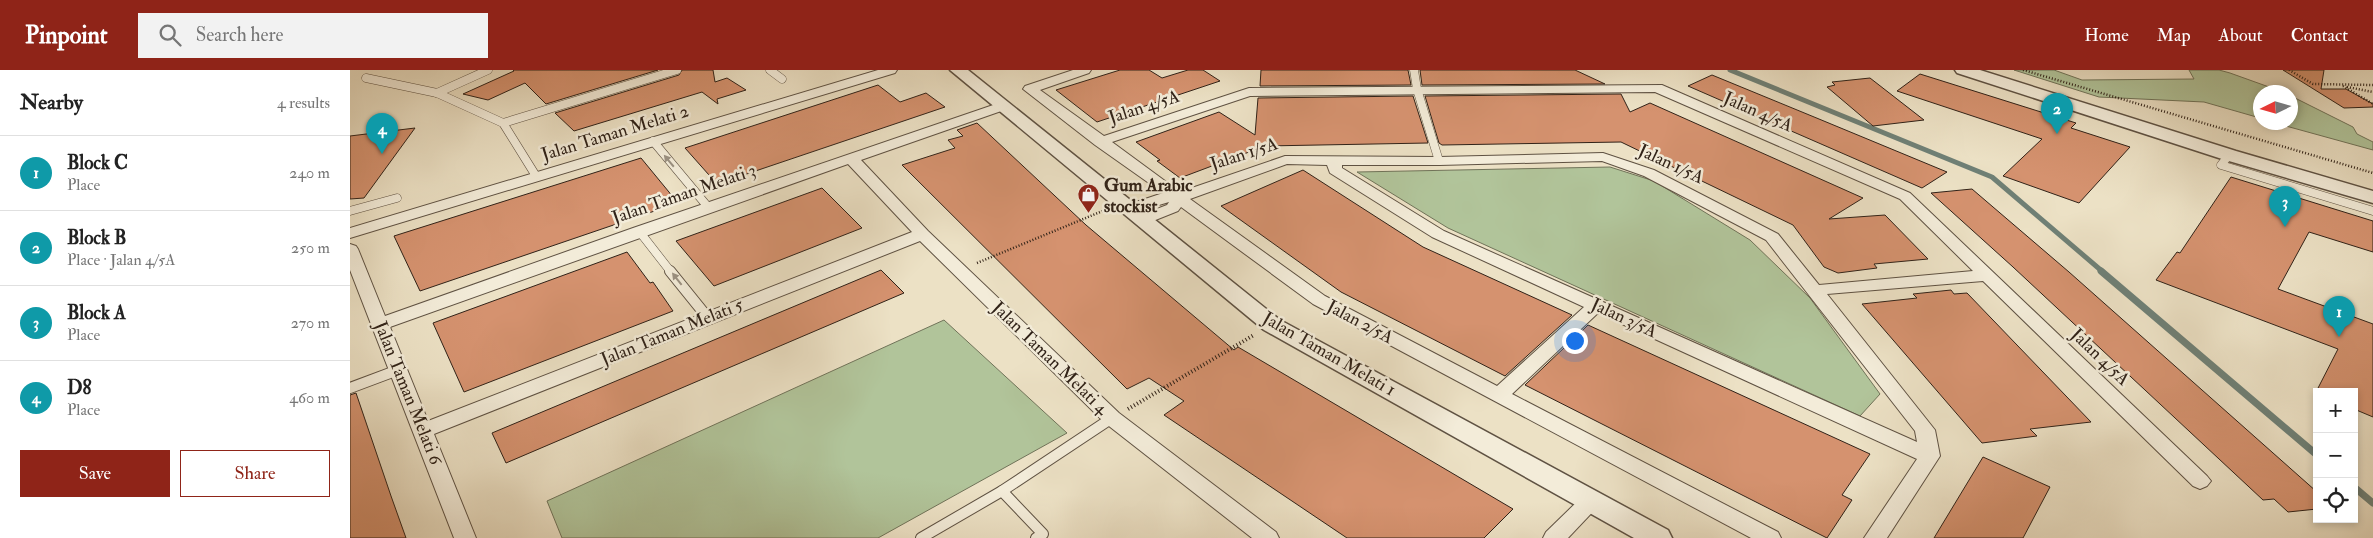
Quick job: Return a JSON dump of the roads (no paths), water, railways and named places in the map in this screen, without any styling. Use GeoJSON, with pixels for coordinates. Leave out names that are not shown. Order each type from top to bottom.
{"type":"FeatureCollection","features":[{"type":"Feature","properties":{"kind":"street","name":"Jalan Taman Melati 2"},"geometry":{"type":"LineString","coordinates":[[350,232],[891,70]]}},
{"type":"Feature","properties":{"kind":"street","name":"Jalan Taman Melati 1"},"geometry":{"type":"LineString","coordinates":[[958,70],[1272,325],[1658,538]]}},
{"type":"Feature","properties":{"kind":"street","name":"Jalan 2/5A"},"geometry":{"type":"LineString","coordinates":[[1085,70],[1030,89],[1100,142],[1180,197],[1319,300],[1770,538]]}},
{"type":"Feature","properties":{"kind":"street"},"geometry":{"type":"LineString","coordinates":[[1963,70],[2229,155],[2373,197]]}},
{"type":"Feature","properties":{"kind":"street"},"geometry":{"type":"LineString","coordinates":[[1985,70],[2373,183]]}},
{"type":"Feature","properties":{"kind":"street","name":"Jalan 4/5A"},"geometry":{"type":"LineString","coordinates":[[1100,142],[1249,92],[1657,88],[1905,196],[1989,275],[2200,481]]}},
{"type":"Feature","properties":{"kind":"street","name":"Jalan Taman Melati 3"},"geometry":{"type":"LineString","coordinates":[[380,324],[639,231],[1002,106]]}},
{"type":"Feature","properties":{"kind":"street","name":"Jalan Taman Melati 4"},"geometry":{"type":"LineString","coordinates":[[851,158],[922,234],[1112,418],[1254,535]]}},
{"type":"Feature","properties":{"kind":"street","name":"Jalan 1/5A"},"geometry":{"type":"LineString","coordinates":[[1131,211],[1173,208],[1180,197],[1285,160],[1439,161],[1603,158],[1649,173],[1772,237],[1925,430],[1930,456]]}},
{"type":"Feature","properties":{"kind":"street","name":"Jalan 3/5A"},"geometry":{"type":"LineString","coordinates":[[1334,160],[1335,170],[1438,234],[1930,456]]}},
{"type":"Feature","properties":{"kind":"street","name":"Jalan Taman Melati 5"},"geometry":{"type":"LineString","coordinates":[[423,431],[922,234]]}},
{"type":"Feature","properties":{"kind":"street","name":"Jalan Taman Melati 6"},"geometry":{"type":"LineString","coordinates":[[350,249],[465,538]]}},
{"type":"Feature","properties":{"kind":"street"},"geometry":{"type":"LineString","coordinates":[[1815,290],[1989,275]]}},
{"type":"Feature","properties":{"kind":"street"},"geometry":{"type":"LineString","coordinates":[[1498,396],[1596,305]]}},
{"type":"Feature","properties":{"kind":"street"},"geometry":{"type":"LineString","coordinates":[[1875,538],[1930,456]]}},
{"type":"Feature","properties":{"kind":"street"},"geometry":{"type":"LineString","coordinates":[[1554,538],[1592,502]]}},
{"type":"Feature","properties":{"kind":"lane"},"geometry":{"type":"LineString","coordinates":[[437,93],[488,70]]}},
{"type":"Feature","properties":{"kind":"lane"},"geometry":{"type":"LineString","coordinates":[[503,123],[677,70]]}},
{"type":"Feature","properties":{"kind":"lane"},"geometry":{"type":"LineString","coordinates":[[770,70],[782,79]]}},
{"type":"Feature","properties":{"kind":"lane"},"geometry":{"type":"LineString","coordinates":[[1414,70],[1417,89],[1439,161]]}},
{"type":"Feature","properties":{"kind":"lane"},"geometry":{"type":"LineString","coordinates":[[366,78],[437,93],[503,123],[536,176]]}},
{"type":"Feature","properties":{"kind":"lane"},"geometry":{"type":"LineString","coordinates":[[652,141],[708,207]]}},
{"type":"Feature","properties":{"kind":"lane"},"geometry":{"type":"LineString","coordinates":[[2229,155],[2221,164],[2373,211]]}},
{"type":"Feature","properties":{"kind":"lane"},"geometry":{"type":"LineString","coordinates":[[350,211],[397,198]]}},
{"type":"Feature","properties":{"kind":"lane"},"geometry":{"type":"LineString","coordinates":[[639,231],[708,318]]}},
{"type":"Feature","properties":{"kind":"lane"},"geometry":{"type":"LineString","coordinates":[[350,388],[398,370]]}},
{"type":"Feature","properties":{"kind":"lane"},"geometry":{"type":"LineString","coordinates":[[921,538],[1002,491],[1112,418]]}},
{"type":"Feature","properties":{"kind":"lane"},"geometry":{"type":"LineString","coordinates":[[1002,491],[1043,534],[1036,538]]}},
{"type":"Feature","properties":{"kind":"waterway"},"geometry":{"type":"LineString","coordinates":[[1730,70],[1992,177],[2103,272]]}},
{"type":"Feature","properties":{"kind":"waterway"},"geometry":{"type":"LineString","coordinates":[[2101,271],[2313,452]]}},
{"type":"Feature","properties":{"kind":"waterway"},"geometry":{"type":"LineString","coordinates":[[2358,490],[2373,503]]}},
{"type":"Feature","properties":{"kind":"place","name":"Block B"},"geometry":{"type":"Point","coordinates":[2057,134]}},
{"type":"Feature","properties":{"kind":"place","name":"D8"},"geometry":{"type":"Point","coordinates":[382,154]}},
{"type":"Feature","properties":{"kind":"place","name":"Gum Arabic stockist"},"geometry":{"type":"Point","coordinates":[1088,214]}},
{"type":"Feature","properties":{"kind":"place","name":"Block A"},"geometry":{"type":"Point","coordinates":[2285,227]}},
{"type":"Feature","properties":{"kind":"place","name":"Block C"},"geometry":{"type":"Point","coordinates":[2339,337]}}]}
